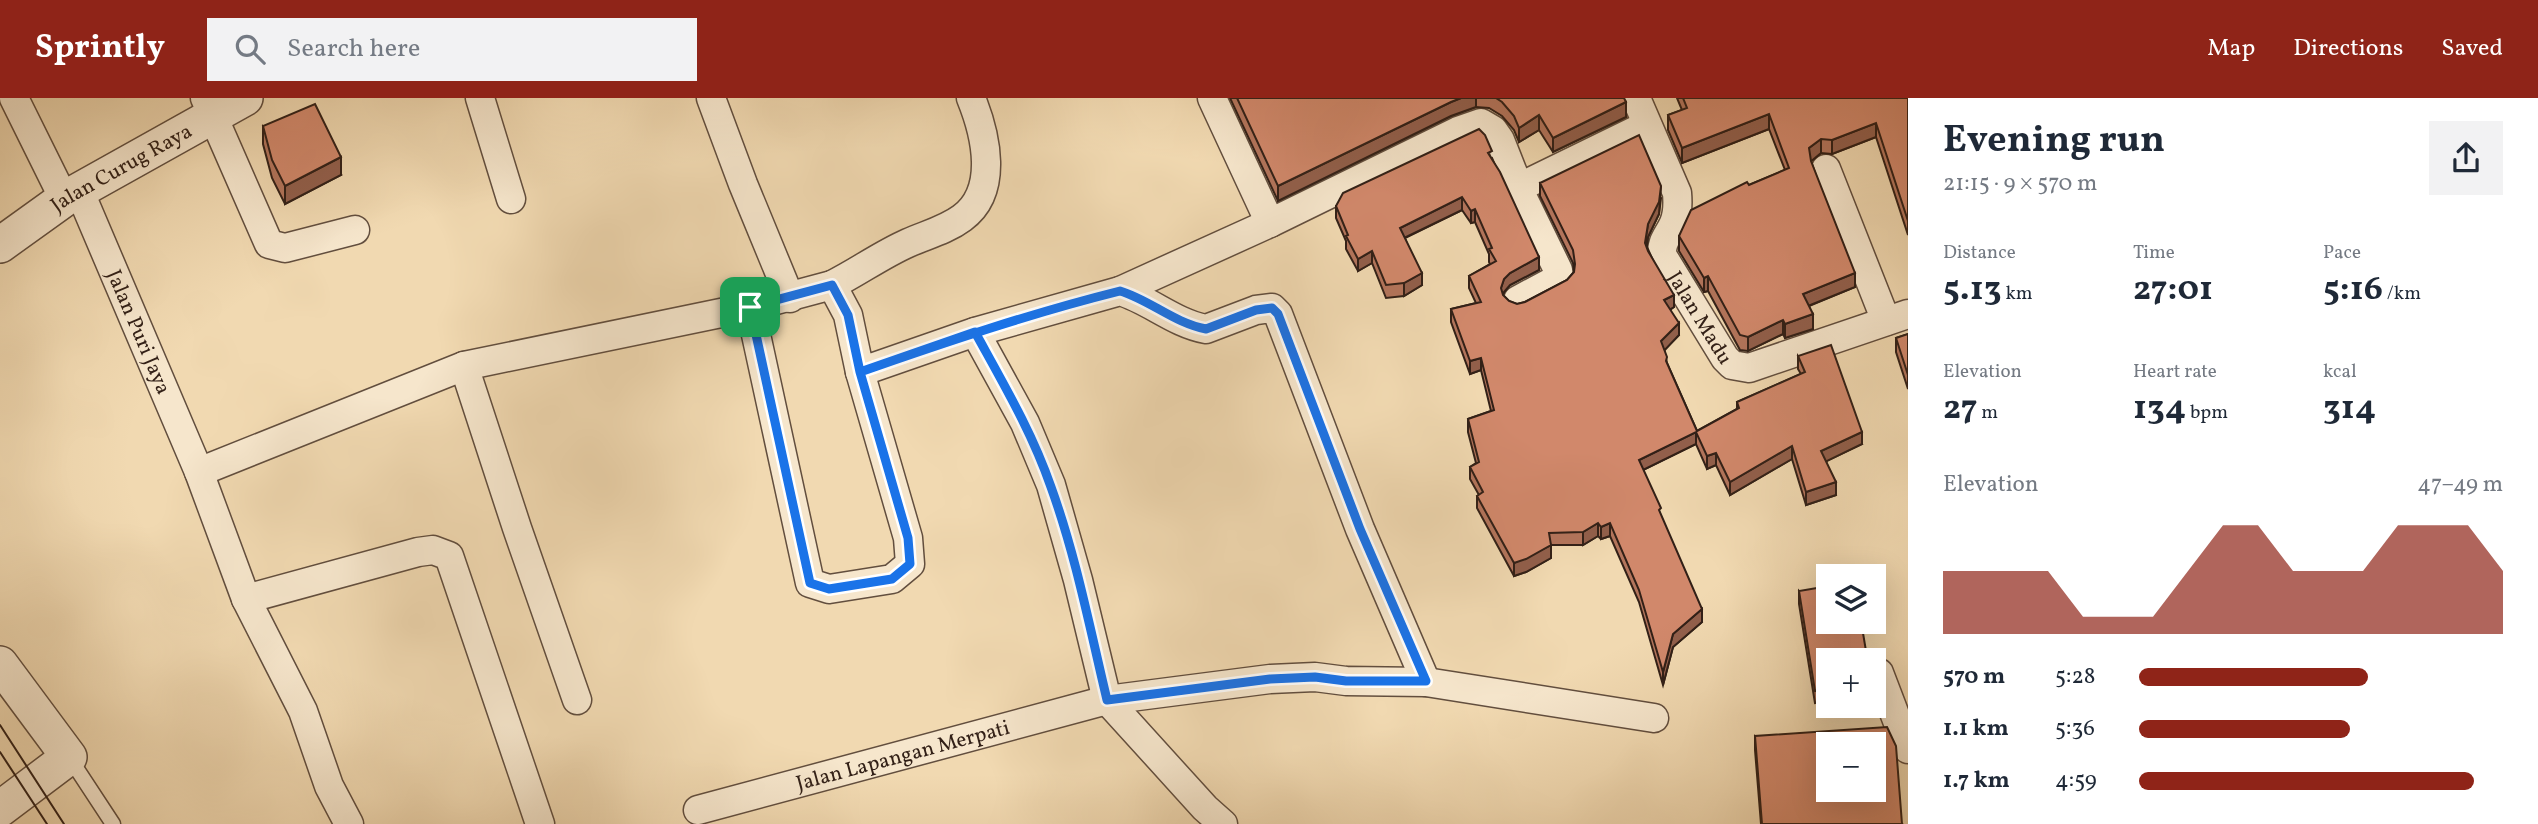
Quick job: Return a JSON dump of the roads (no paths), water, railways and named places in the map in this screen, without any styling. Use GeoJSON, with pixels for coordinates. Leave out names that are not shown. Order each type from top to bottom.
{"type":"FeatureCollection","features":[{"type":"Feature","properties":{"kind":"street","name":"Jalan Puri Jaya"},"geometry":{"type":"LineString","coordinates":[[14,98],[71,195],[199,472],[246,599],[303,711],[329,786],[349,824]]}},
{"type":"Feature","properties":{"kind":"street","name":"Jalan Curug Raya"},"geometry":{"type":"LineString","coordinates":[[0,245],[71,195],[210,107],[245,98]]}},
{"type":"Feature","properties":{"kind":"street"},"geometry":{"type":"LineString","coordinates":[[480,98],[510,199]]}},
{"type":"Feature","properties":{"kind":"street"},"geometry":{"type":"LineString","coordinates":[[711,98],[790,298]]}},
{"type":"Feature","properties":{"kind":"street"},"geometry":{"type":"LineString","coordinates":[[199,472],[464,366],[750,307],[832,285],[905,244],[962,218],[978,201],[984,185],[986,159],[983,135],[971,98]]}},
{"type":"Feature","properties":{"kind":"street"},"geometry":{"type":"LineString","coordinates":[[1212,98],[1270,223]]}},
{"type":"Feature","properties":{"kind":"street","name":"Jalan Madu"},"geometry":{"type":"LineString","coordinates":[[1636,98],[1678,193],[1676,216],[1661,245],[1662,255],[1725,358],[1732,365],[1749,368],[1897,318]]}},
{"type":"Feature","properties":{"kind":"street"},"geometry":{"type":"LineString","coordinates":[[210,107],[269,244],[285,248],[355,230]]}},
{"type":"Feature","properties":{"kind":"street"},"geometry":{"type":"LineString","coordinates":[[860,372],[975,332],[1120,291],[1270,223],[1458,131],[1481,123],[1493,130],[1500,140],[1518,188],[1558,270],[1559,278],[1518,300]]}},
{"type":"Feature","properties":{"kind":"street"},"geometry":{"type":"LineString","coordinates":[[1518,188],[1647,125]]}},
{"type":"Feature","properties":{"kind":"street"},"geometry":{"type":"LineString","coordinates":[[1826,169],[1897,318]]}},
{"type":"Feature","properties":{"kind":"street"},"geometry":{"type":"LineString","coordinates":[[750,307],[810,583],[829,589],[892,579],[910,564],[908,538],[860,372],[848,315],[832,285]]}},
{"type":"Feature","properties":{"kind":"street"},"geometry":{"type":"LineString","coordinates":[[1120,291],[1140,297],[1158,311],[1206,329],[1256,310],[1272,308],[1278,314],[1360,529],[1426,681]]}},
{"type":"Feature","properties":{"kind":"street"},"geometry":{"type":"LineString","coordinates":[[975,332],[1025,423],[1051,485],[1064,526],[1107,700],[1205,808],[1223,824]]}},
{"type":"Feature","properties":{"kind":"street"},"geometry":{"type":"LineString","coordinates":[[464,366],[577,700]]}},
{"type":"Feature","properties":{"kind":"street"},"geometry":{"type":"LineString","coordinates":[[246,599],[418,552],[433,550],[449,556],[540,824]]}},
{"type":"Feature","properties":{"kind":"street"},"geometry":{"type":"LineString","coordinates":[[0,664],[69,757],[0,809]]}},
{"type":"Feature","properties":{"kind":"street","name":"Jalan Lapangan Merpati"},"geometry":{"type":"LineString","coordinates":[[698,810],[1107,700],[1282,678],[1426,681],[1654,718]]}},
{"type":"Feature","properties":{"kind":"street"},"geometry":{"type":"LineString","coordinates":[[1886,692],[1908,750]]}},
{"type":"Feature","properties":{"kind":"lane"},"geometry":{"type":"LineString","coordinates":[[69,757],[113,824]]}},
{"type":"Feature","properties":{"kind":"tram line"},"geometry":{"type":"LineString","coordinates":[[0,725],[64,824]]}},
{"type":"Feature","properties":{"kind":"tram line"},"geometry":{"type":"LineString","coordinates":[[0,752],[47,824]]}}]}
